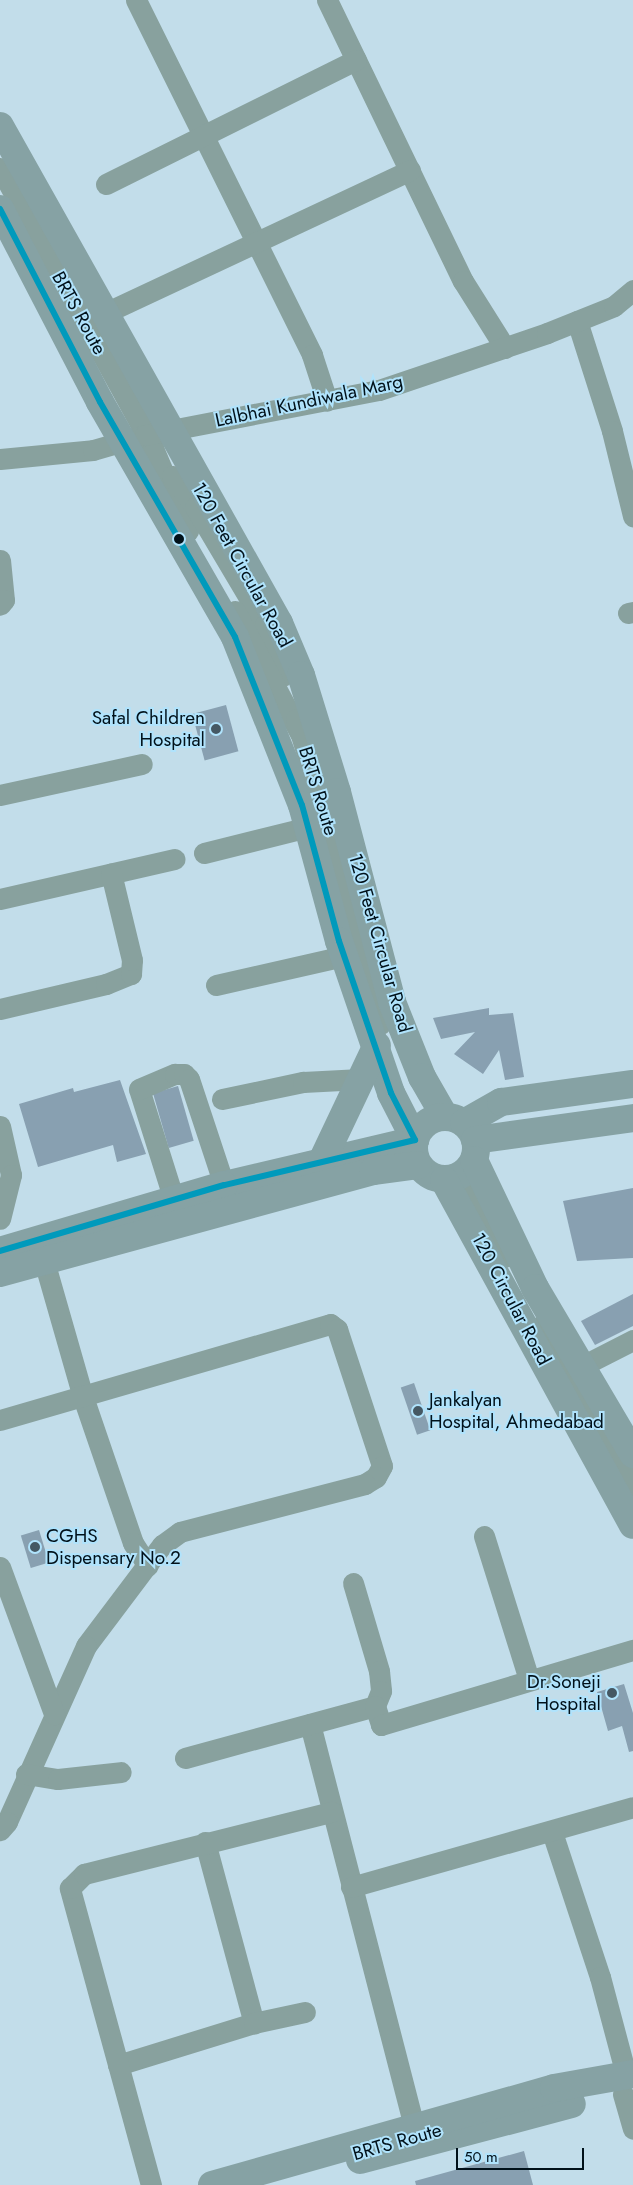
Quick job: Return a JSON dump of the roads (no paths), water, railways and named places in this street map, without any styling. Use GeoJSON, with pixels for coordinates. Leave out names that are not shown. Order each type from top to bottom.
{"type":"FeatureCollection","features":[{"type":"Feature","properties":{"kind":"main road","name":"120 Feet Circular Road"},"geometry":{"type":"LineString","coordinates":[[0,126],[103,314],[145,435],[234,637],[308,827],[344,956],[379,1034],[391,1093],[417,1153]]}},
{"type":"Feature","properties":{"kind":"main road","name":"120 Feet Circular Road"},"geometry":{"type":"LineString","coordinates":[[0,209],[145,435],[278,623],[301,674],[392,1002],[422,1077],[461,1149]]}},
{"type":"Feature","properties":{"kind":"main road"},"geometry":{"type":"LineString","coordinates":[[322,1161],[361,1079],[379,1034]]}},
{"type":"Feature","properties":{"kind":"main road"},"geometry":{"type":"LineString","coordinates":[[633,1084],[501,1102],[461,1149],[425,1172],[417,1153],[426,1123],[461,1149],[633,1118]]}},
{"type":"Feature","properties":{"kind":"main road","name":"120 Circular Road"},"geometry":{"type":"LineString","coordinates":[[461,1149],[535,1288],[631,1445]]}},
{"type":"Feature","properties":{"kind":"main road","name":"120 Circular Road"},"geometry":{"type":"LineString","coordinates":[[461,1149],[633,1525]]}},
{"type":"Feature","properties":{"kind":"main road"},"geometry":{"type":"LineString","coordinates":[[0,1251],[224,1185],[322,1161],[417,1153]]}},
{"type":"Feature","properties":{"kind":"main road"},"geometry":{"type":"LineString","coordinates":[[0,1273],[373,1170],[417,1153]]}},
{"type":"Feature","properties":{"kind":"main road"},"geometry":{"type":"LineString","coordinates":[[212,2185],[414,2126],[554,2088],[630,2084]]}},
{"type":"Feature","properties":{"kind":"main road"},"geometry":{"type":"LineString","coordinates":[[278,2185],[630,2084]]}},
{"type":"Feature","properties":{"kind":"street"},"geometry":{"type":"LineString","coordinates":[[136,0],[200,134],[257,242],[312,355],[327,401]]}},
{"type":"Feature","properties":{"kind":"street"},"geometry":{"type":"LineString","coordinates":[[328,0],[463,282],[505,348]]}},
{"type":"Feature","properties":{"kind":"street"},"geometry":{"type":"LineString","coordinates":[[106,184],[200,134],[356,60]]}},
{"type":"Feature","properties":{"kind":"street","name":"BRTS Route"},"geometry":{"type":"LineString","coordinates":[[0,168],[158,458],[195,507],[265,625],[332,834],[379,1034]]}},
{"type":"Feature","properties":{"kind":"street"},"geometry":{"type":"LineString","coordinates":[[103,314],[410,170]]}},
{"type":"Feature","properties":{"kind":"street","name":"Lalbhai Kundiwala Marg"},"geometry":{"type":"LineString","coordinates":[[0,459],[93,450],[145,435],[379,390],[505,348],[577,321],[614,306],[633,290]]}},
{"type":"Feature","properties":{"kind":"street"},"geometry":{"type":"LineString","coordinates":[[577,321],[612,431],[633,516]]}},
{"type":"Feature","properties":{"kind":"street"},"geometry":{"type":"LineString","coordinates":[[0,560],[4,600],[0,605]]}},
{"type":"Feature","properties":{"kind":"street"},"geometry":{"type":"LineString","coordinates":[[0,795],[142,764]]}},
{"type":"Feature","properties":{"kind":"street"},"geometry":{"type":"LineString","coordinates":[[204,853],[308,827]]}},
{"type":"Feature","properties":{"kind":"street"},"geometry":{"type":"LineString","coordinates":[[0,899],[174,859]]}},
{"type":"Feature","properties":{"kind":"street"},"geometry":{"type":"LineString","coordinates":[[0,1009],[97,987],[131,974],[132,960],[111,873]]}},
{"type":"Feature","properties":{"kind":"street"},"geometry":{"type":"LineString","coordinates":[[216,985],[344,956]]}},
{"type":"Feature","properties":{"kind":"street"},"geometry":{"type":"LineString","coordinates":[[174,1200],[139,1089],[175,1074],[184,1074],[189,1079],[224,1185]]}},
{"type":"Feature","properties":{"kind":"street"},"geometry":{"type":"LineString","coordinates":[[222,1099],[303,1082],[361,1079]]}},
{"type":"Feature","properties":{"kind":"street"},"geometry":{"type":"LineString","coordinates":[[0,1126],[11,1175],[0,1219]]}},
{"type":"Feature","properties":{"kind":"street"},"geometry":{"type":"LineString","coordinates":[[461,1149],[633,1489]]}},
{"type":"Feature","properties":{"kind":"street"},"geometry":{"type":"LineString","coordinates":[[44,1261],[83,1397],[133,1543],[148,1566]]}},
{"type":"Feature","properties":{"kind":"street"},"geometry":{"type":"LineString","coordinates":[[0,1420],[83,1397],[311,1327],[330,1324],[337,1328],[382,1466],[376,1477],[359,1485],[180,1532],[162,1545],[86,1646],[26,1774],[7,1822],[0,1830]]}},
{"type":"Feature","properties":{"kind":"street"},"geometry":{"type":"LineString","coordinates":[[582,1366],[633,1340]]}},
{"type":"Feature","properties":{"kind":"street"},"geometry":{"type":"LineString","coordinates":[[484,1536],[530,1680]]}},
{"type":"Feature","properties":{"kind":"street"},"geometry":{"type":"LineString","coordinates":[[0,1567],[54,1714]]}},
{"type":"Feature","properties":{"kind":"street"},"geometry":{"type":"LineString","coordinates":[[353,1583],[379,1671],[381,1691],[374,1706],[380,1725],[633,1650]]}},
{"type":"Feature","properties":{"kind":"street"},"geometry":{"type":"LineString","coordinates":[[185,1758],[374,1706]]}},
{"type":"Feature","properties":{"kind":"street"},"geometry":{"type":"LineString","coordinates":[[310,1724],[331,1812],[414,2126]]}},
{"type":"Feature","properties":{"kind":"street"},"geometry":{"type":"LineString","coordinates":[[26,1774],[58,1779],[121,1772]]}},
{"type":"Feature","properties":{"kind":"street"},"geometry":{"type":"LineString","coordinates":[[351,1887],[552,1832],[633,1807]]}},
{"type":"Feature","properties":{"kind":"street"},"geometry":{"type":"LineString","coordinates":[[151,2185],[70,1888],[84,1874],[205,1842],[331,1812]]}},
{"type":"Feature","properties":{"kind":"street"},"geometry":{"type":"LineString","coordinates":[[552,1832],[600,1977],[630,2084],[633,2129]]}},
{"type":"Feature","properties":{"kind":"street"},"geometry":{"type":"LineString","coordinates":[[205,1842],[254,2023]]}},
{"type":"Feature","properties":{"kind":"street"},"geometry":{"type":"LineString","coordinates":[[118,2065],[254,2023],[305,2012]]}},
{"type":"Feature","properties":{"kind":"street","name":"BRTS Route"},"geometry":{"type":"LineString","coordinates":[[251,2185],[545,2101],[630,2084]]}},
{"type":"Feature","properties":{"kind":"place","name":"Safal Children Hospital"},"geometry":{"type":"Point","coordinates":[216,729]}},
{"type":"Feature","properties":{"kind":"place","name":"Jankalyan Hospital, Ahmedabad"},"geometry":{"type":"Point","coordinates":[418,1411]}},
{"type":"Feature","properties":{"kind":"place","name":"CGHS Dispensary No.2"},"geometry":{"type":"Point","coordinates":[35,1547]}},
{"type":"Feature","properties":{"kind":"place","name":"Dr.Soneji Hospital"},"geometry":{"type":"Point","coordinates":[612,1693]}}]}
